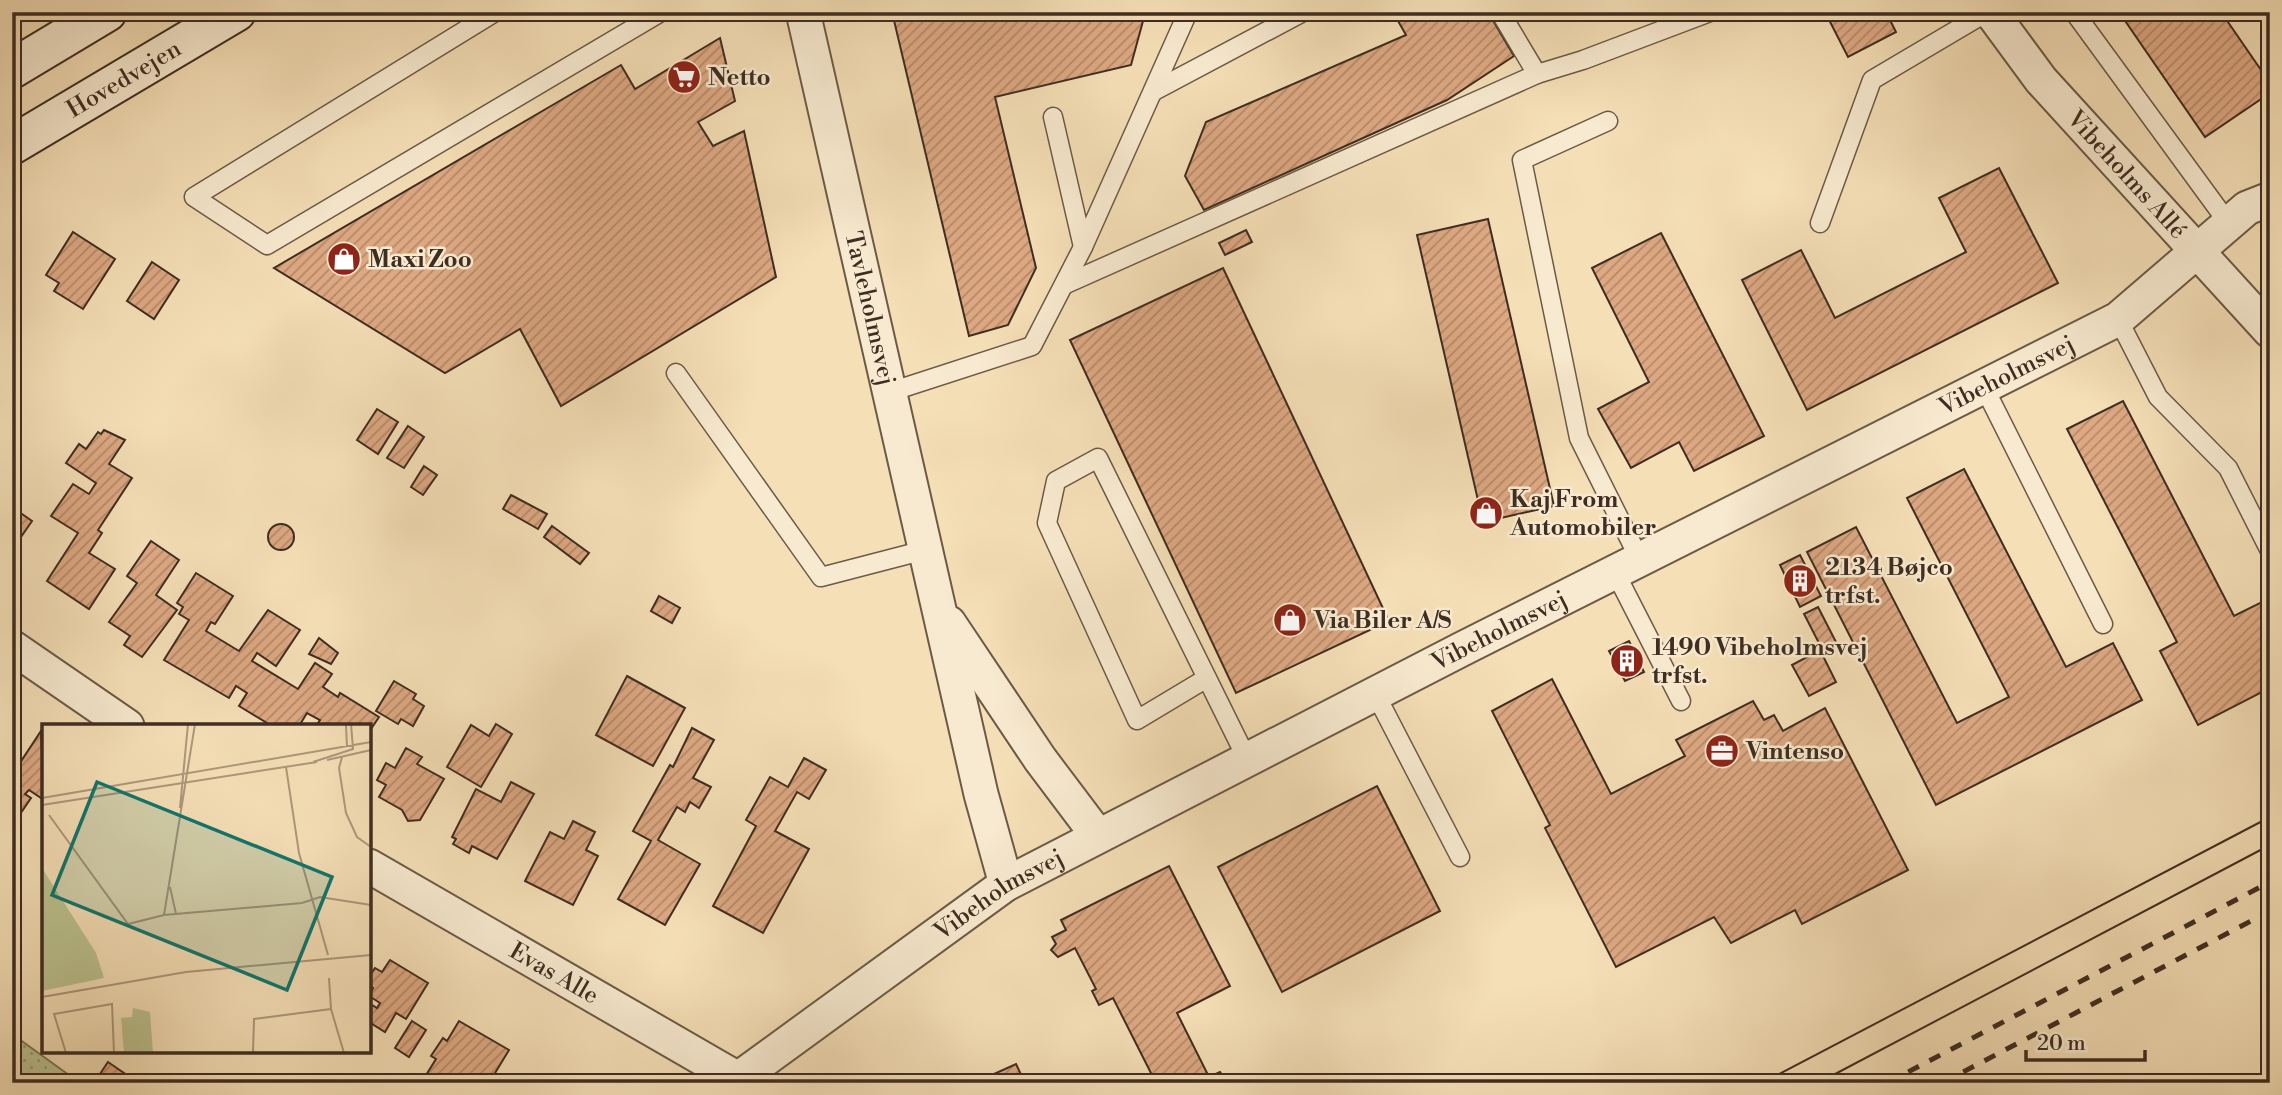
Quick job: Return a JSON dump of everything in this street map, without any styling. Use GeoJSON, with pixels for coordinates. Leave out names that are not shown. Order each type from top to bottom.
{"type":"FeatureCollection","features":[{"type":"Feature","properties":{"kind":"main road"},"geometry":{"type":"LineString","coordinates":[[12,69],[107,12]]}},
{"type":"Feature","properties":{"kind":"main road","name":"Hovedvejen"},"geometry":{"type":"LineString","coordinates":[[12,145],[236,12]]}},
{"type":"Feature","properties":{"kind":"street","name":"Tavleholmsvej"},"geometry":{"type":"LineString","coordinates":[[803,12],[981,794],[1006,884]]}},
{"type":"Feature","properties":{"kind":"street","name":"Vibeholms Allé"},"geometry":{"type":"LineString","coordinates":[[1989,12],[2040,80],[2270,331]]}},
{"type":"Feature","properties":{"kind":"street","name":"Vibeholmsvej"},"geometry":{"type":"LineString","coordinates":[[738,1079],[1006,884],[1376,693],[2118,319],[2247,208],[2270,199]]}},
{"type":"Feature","properties":{"kind":"street","name":"Tavleholmsvej"},"geometry":{"type":"LineString","coordinates":[[938,607],[1040,759],[1098,836]]}},
{"type":"Feature","properties":{"kind":"street"},"geometry":{"type":"LineString","coordinates":[[12,647],[124,724]]}},
{"type":"Feature","properties":{"kind":"street","name":"Evas Alle"},"geometry":{"type":"LineString","coordinates":[[371,867],[738,1079]]}},
{"type":"Feature","properties":{"kind":"lane"},"geometry":{"type":"LineString","coordinates":[[495,12],[194,197],[267,245],[659,13]]}},
{"type":"Feature","properties":{"kind":"lane"},"geometry":{"type":"LineString","coordinates":[[890,392],[1032,346],[1066,284],[1188,12]]}},
{"type":"Feature","properties":{"kind":"lane"},"geometry":{"type":"LineString","coordinates":[[1154,91],[1303,12]]}},
{"type":"Feature","properties":{"kind":"lane"},"geometry":{"type":"LineString","coordinates":[[1500,12],[1537,74]]}},
{"type":"Feature","properties":{"kind":"lane"},"geometry":{"type":"LineString","coordinates":[[1066,284],[1537,74],[1595,56],[1710,12]]}},
{"type":"Feature","properties":{"kind":"lane"},"geometry":{"type":"LineString","coordinates":[[1820,223],[1872,80],[1989,12]]}},
{"type":"Feature","properties":{"kind":"lane"},"geometry":{"type":"LineString","coordinates":[[2074,12],[2228,224]]}},
{"type":"Feature","properties":{"kind":"lane"},"geometry":{"type":"LineString","coordinates":[[1053,117],[1083,247]]}},
{"type":"Feature","properties":{"kind":"lane"},"geometry":{"type":"LineString","coordinates":[[1608,121],[1522,160],[1579,438],[1681,701]]}},
{"type":"Feature","properties":{"kind":"lane"},"geometry":{"type":"LineString","coordinates":[[2118,319],[2158,397],[2228,468],[2270,551]]}},
{"type":"Feature","properties":{"kind":"lane"},"geometry":{"type":"LineString","coordinates":[[676,373],[821,577],[925,550]]}},
{"type":"Feature","properties":{"kind":"lane"},"geometry":{"type":"LineString","coordinates":[[1984,387],[2103,624]]}},
{"type":"Feature","properties":{"kind":"lane"},"geometry":{"type":"LineString","coordinates":[[1206,678],[1137,720],[1047,523],[1056,481],[1098,458],[1247,759]]}},
{"type":"Feature","properties":{"kind":"lane"},"geometry":{"type":"LineString","coordinates":[[1376,693],[1460,857]]}},
{"type":"Feature","properties":{"kind":"green space"},"geometry":{"type":"Polygon","coordinates":[[[12,1034],[80,1083],[12,1083],[12,1034]]]}},
{"type":"Feature","properties":{"kind":"building"},"geometry":{"type":"Polygon","coordinates":[[[892,12],[976,12],[978,18],[1007,12],[1141,12],[1143,21],[1131,65],[995,97],[1036,268],[1008,325],[969,336],[892,12]]]}},
{"type":"Feature","properties":{"kind":"building"},"geometry":{"type":"Polygon","coordinates":[[[1393,12],[1488,12],[1514,56],[1447,100],[1204,210],[1185,176],[1206,122],[1406,35],[1393,12]]]}},
{"type":"Feature","properties":{"kind":"building"},"geometry":{"type":"Polygon","coordinates":[[[1825,12],[1886,12],[1896,32],[1848,57],[1825,12]]]}},
{"type":"Feature","properties":{"kind":"building"},"geometry":{"type":"Polygon","coordinates":[[[2119,12],[2221,12],[2270,83],[2270,93],[2205,137],[2119,12]]]}},
{"type":"Feature","properties":{"kind":"building"},"geometry":{"type":"Polygon","coordinates":[[[720,38],[735,101],[698,122],[713,146],[744,131],[776,277],[561,406],[520,329],[445,373],[274,268],[621,65],[635,89],[720,38]]]}},
{"type":"Feature","properties":{"kind":"building"},"geometry":{"type":"Polygon","coordinates":[[[1999,168],[2058,283],[1807,410],[1742,280],[1801,250],[1835,318],[1966,252],[1939,198],[1999,168]]]}},
{"type":"Feature","properties":{"kind":"building"},"geometry":{"type":"Polygon","coordinates":[[[1488,219],[1554,506],[1483,522],[1417,235],[1488,219]]]}},
{"type":"Feature","properties":{"kind":"building"},"geometry":{"type":"Polygon","coordinates":[[[1246,230],[1252,242],[1225,255],[1219,243],[1246,230]]]}},
{"type":"Feature","properties":{"kind":"building"},"geometry":{"type":"Polygon","coordinates":[[[73,232],[115,259],[83,309],[54,291],[59,283],[46,275],[73,232]]]}},
{"type":"Feature","properties":{"kind":"building"},"geometry":{"type":"Polygon","coordinates":[[[1661,233],[1764,436],[1694,471],[1679,442],[1631,468],[1598,409],[1649,382],[1592,268],[1661,233]]]}},
{"type":"Feature","properties":{"kind":"building"},"geometry":{"type":"Polygon","coordinates":[[[152,262],[179,280],[154,319],[127,301],[152,262]]]}},
{"type":"Feature","properties":{"kind":"building"},"geometry":{"type":"Polygon","coordinates":[[[1223,268],[1389,621],[1236,693],[1070,340],[1223,268]]]}},
{"type":"Feature","properties":{"kind":"building"},"geometry":{"type":"Polygon","coordinates":[[[2123,401],[2234,616],[2270,598],[2270,688],[2198,725],[2160,651],[2177,642],[2067,429],[2123,401]]]}},
{"type":"Feature","properties":{"kind":"building"},"geometry":{"type":"Polygon","coordinates":[[[377,409],[398,422],[378,454],[357,440],[377,409]]]}},
{"type":"Feature","properties":{"kind":"building"},"geometry":{"type":"Polygon","coordinates":[[[408,426],[424,437],[404,468],[387,458],[408,426]]]}},
{"type":"Feature","properties":{"kind":"building"},"geometry":{"type":"Polygon","coordinates":[[[104,430],[125,440],[109,464],[132,478],[98,530],[102,533],[89,553],[115,569],[89,609],[47,581],[78,533],[51,516],[73,484],[89,494],[96,483],[66,463],[79,444],[86,449],[98,432],[101,434],[104,430]]]}},
{"type":"Feature","properties":{"kind":"building"},"geometry":{"type":"Polygon","coordinates":[[[424,466],[437,475],[423,495],[411,487],[424,466]]]}},
{"type":"Feature","properties":{"kind":"building"},"geometry":{"type":"Polygon","coordinates":[[[1964,469],[2066,667],[2113,643],[2142,700],[1936,805],[1807,552],[1856,527],[1957,723],[2009,697],[1907,498],[1964,469]]]}},
{"type":"Feature","properties":{"kind":"building"},"geometry":{"type":"Polygon","coordinates":[[[511,495],[547,514],[538,529],[503,509],[511,495]]]}},
{"type":"Feature","properties":{"kind":"building"},"geometry":{"type":"Polygon","coordinates":[[[12,507],[32,521],[12,550],[12,507]]]}},
{"type":"Feature","properties":{"kind":"building"},"geometry":{"type":"Polygon","coordinates":[[[281,524],[290,528],[294,537],[290,546],[281,550],[272,546],[268,537],[272,528],[281,524]]]}},
{"type":"Feature","properties":{"kind":"building"},"geometry":{"type":"Polygon","coordinates":[[[552,526],[589,553],[580,564],[544,537],[552,526]]]}},
{"type":"Feature","properties":{"kind":"building"},"geometry":{"type":"Polygon","coordinates":[[[151,541],[179,560],[156,595],[177,610],[142,657],[124,645],[130,636],[109,622],[137,583],[127,576],[151,541]]]}},
{"type":"Feature","properties":{"kind":"building","name":"2134 Bøjco trfst."},"geometry":{"type":"Polygon","coordinates":[[[1800,555],[1821,596],[1800,607],[1780,565],[1800,555]]]}},
{"type":"Feature","properties":{"kind":"building"},"geometry":{"type":"Polygon","coordinates":[[[196,573],[233,596],[215,624],[211,622],[206,631],[239,651],[268,610],[300,630],[276,666],[257,653],[252,661],[298,689],[315,663],[332,674],[323,687],[338,697],[340,693],[379,717],[371,729],[371,724],[317,724],[320,720],[307,713],[300,724],[269,724],[239,706],[247,693],[236,686],[229,698],[164,660],[189,620],[179,614],[183,607],[177,603],[196,573]]]}},
{"type":"Feature","properties":{"kind":"building"},"geometry":{"type":"Polygon","coordinates":[[[659,596],[680,608],[672,623],[651,611],[659,596]]]}},
{"type":"Feature","properties":{"kind":"building"},"geometry":{"type":"Polygon","coordinates":[[[1818,607],[1836,642],[1822,649],[1804,614],[1818,607]]]}},
{"type":"Feature","properties":{"kind":"building"},"geometry":{"type":"Polygon","coordinates":[[[319,638],[338,653],[331,664],[309,654],[319,638]]]}},
{"type":"Feature","properties":{"kind":"building","name":"1490 Vibeholmsvej trfst."},"geometry":{"type":"Polygon","coordinates":[[[1629,641],[1644,672],[1625,681],[1609,651],[1629,641]]]}},
{"type":"Feature","properties":{"kind":"building"},"geometry":{"type":"Polygon","coordinates":[[[1820,650],[1836,682],[1809,696],[1792,665],[1820,650]]]}},
{"type":"Feature","properties":{"kind":"building"},"geometry":{"type":"Polygon","coordinates":[[[627,676],[685,708],[653,766],[596,735],[627,676]]]}},
{"type":"Feature","properties":{"kind":"building"},"geometry":{"type":"Polygon","coordinates":[[[1552,679],[1611,794],[1685,756],[1676,740],[1753,701],[1764,720],[1774,715],[1783,731],[1825,708],[1908,870],[1802,924],[1795,910],[1731,943],[1714,917],[1616,967],[1545,828],[1550,825],[1492,711],[1552,679]]]}},
{"type":"Feature","properties":{"kind":"building"},"geometry":{"type":"Polygon","coordinates":[[[394,681],[416,694],[413,699],[424,706],[413,726],[401,719],[398,724],[376,711],[394,681]]]}},
{"type":"Feature","properties":{"kind":"building"},"geometry":{"type":"Polygon","coordinates":[[[496,724],[512,734],[481,787],[447,767],[471,725],[489,736],[496,724]]]}},
{"type":"Feature","properties":{"kind":"building"},"geometry":{"type":"Polygon","coordinates":[[[692,728],[714,740],[693,778],[711,787],[699,808],[690,802],[685,812],[677,807],[658,840],[700,864],[665,925],[618,899],[651,841],[633,831],[670,765],[673,767],[692,728]]]}},
{"type":"Feature","properties":{"kind":"building"},"geometry":{"type":"Polygon","coordinates":[[[41,731],[42,799],[29,790],[25,794],[31,798],[12,826],[12,775],[41,731]]]}},
{"type":"Feature","properties":{"kind":"building"},"geometry":{"type":"Polygon","coordinates":[[[406,748],[422,757],[417,764],[444,779],[420,820],[408,821],[402,810],[379,797],[386,785],[377,780],[386,763],[395,768],[406,748]]]}},
{"type":"Feature","properties":{"kind":"building"},"geometry":{"type":"Polygon","coordinates":[[[804,758],[826,770],[809,799],[797,792],[775,831],[809,849],[763,933],[713,906],[756,826],[746,820],[770,777],[788,787],[804,758]]]}},
{"type":"Feature","properties":{"kind":"building"},"geometry":{"type":"Polygon","coordinates":[[[511,782],[534,794],[497,859],[472,846],[469,853],[453,844],[456,839],[452,837],[476,789],[501,802],[511,782]]]}},
{"type":"Feature","properties":{"kind":"building"},"geometry":{"type":"Polygon","coordinates":[[[1377,786],[1440,911],[1282,992],[1218,867],[1377,786]]]}},
{"type":"Feature","properties":{"kind":"building"},"geometry":{"type":"Polygon","coordinates":[[[573,821],[595,832],[586,850],[598,856],[573,905],[525,881],[550,832],[564,839],[573,821]]]}},
{"type":"Feature","properties":{"kind":"building"},"geometry":{"type":"Polygon","coordinates":[[[1169,866],[1230,986],[1177,1013],[1209,1077],[1220,1072],[1228,1083],[1156,1083],[1113,998],[1099,1005],[1092,991],[1096,989],[1075,948],[1058,957],[1051,950],[1056,944],[1052,937],[1066,930],[1061,920],[1169,866]]]}},
{"type":"Feature","properties":{"kind":"building"},"geometry":{"type":"Polygon","coordinates":[[[390,960],[428,983],[406,1019],[396,1013],[385,1032],[371,1023],[371,1004],[377,1008],[380,1003],[371,997],[371,974],[375,968],[382,972],[390,960]]]}},
{"type":"Feature","properties":{"kind":"building"},"geometry":{"type":"Polygon","coordinates":[[[412,1021],[426,1030],[409,1057],[395,1048],[412,1021]]]}},
{"type":"Feature","properties":{"kind":"building"},"geometry":{"type":"Polygon","coordinates":[[[459,1021],[509,1050],[489,1083],[428,1083],[423,1080],[436,1059],[431,1056],[443,1038],[447,1041],[459,1021]]]}},
{"type":"Feature","properties":{"kind":"building"},"geometry":{"type":"Polygon","coordinates":[[[108,1062],[137,1082],[106,1083],[98,1077],[108,1062]]]}},
{"type":"Feature","properties":{"kind":"building"},"geometry":{"type":"Polygon","coordinates":[[[1016,1064],[1025,1083],[974,1083],[1016,1064]]]}},
{"type":"Feature","properties":{"kind":"tram line"},"geometry":{"type":"LineString","coordinates":[[1762,1083],[2270,817]]}},
{"type":"Feature","properties":{"kind":"tram line"},"geometry":{"type":"LineString","coordinates":[[1818,1083],[2270,845]]}},
{"type":"Feature","properties":{"kind":"railway"},"geometry":{"type":"LineString","coordinates":[[1887,1083],[2270,882]]}},
{"type":"Feature","properties":{"kind":"railway"},"geometry":{"type":"LineString","coordinates":[[1942,1083],[2270,911]]}},
{"type":"Feature","properties":{"kind":"place","name":"Netto"},"geometry":{"type":"Point","coordinates":[684,77]}},
{"type":"Feature","properties":{"kind":"place","name":"Maxi Zoo"},"geometry":{"type":"Point","coordinates":[344,259]}},
{"type":"Feature","properties":{"kind":"place","name":"Kaj From Automobiler"},"geometry":{"type":"Point","coordinates":[1486,513]}},
{"type":"Feature","properties":{"kind":"place","name":"2134 Bøjco trfst."},"geometry":{"type":"Point","coordinates":[1800,581]}},
{"type":"Feature","properties":{"kind":"place","name":"Via Biler A/S"},"geometry":{"type":"Point","coordinates":[1290,620]}},
{"type":"Feature","properties":{"kind":"place","name":"1490 Vibeholmsvej trfst."},"geometry":{"type":"Point","coordinates":[1627,661]}},
{"type":"Feature","properties":{"kind":"place","name":"Vintenso"},"geometry":{"type":"Point","coordinates":[1722,751]}}]}
